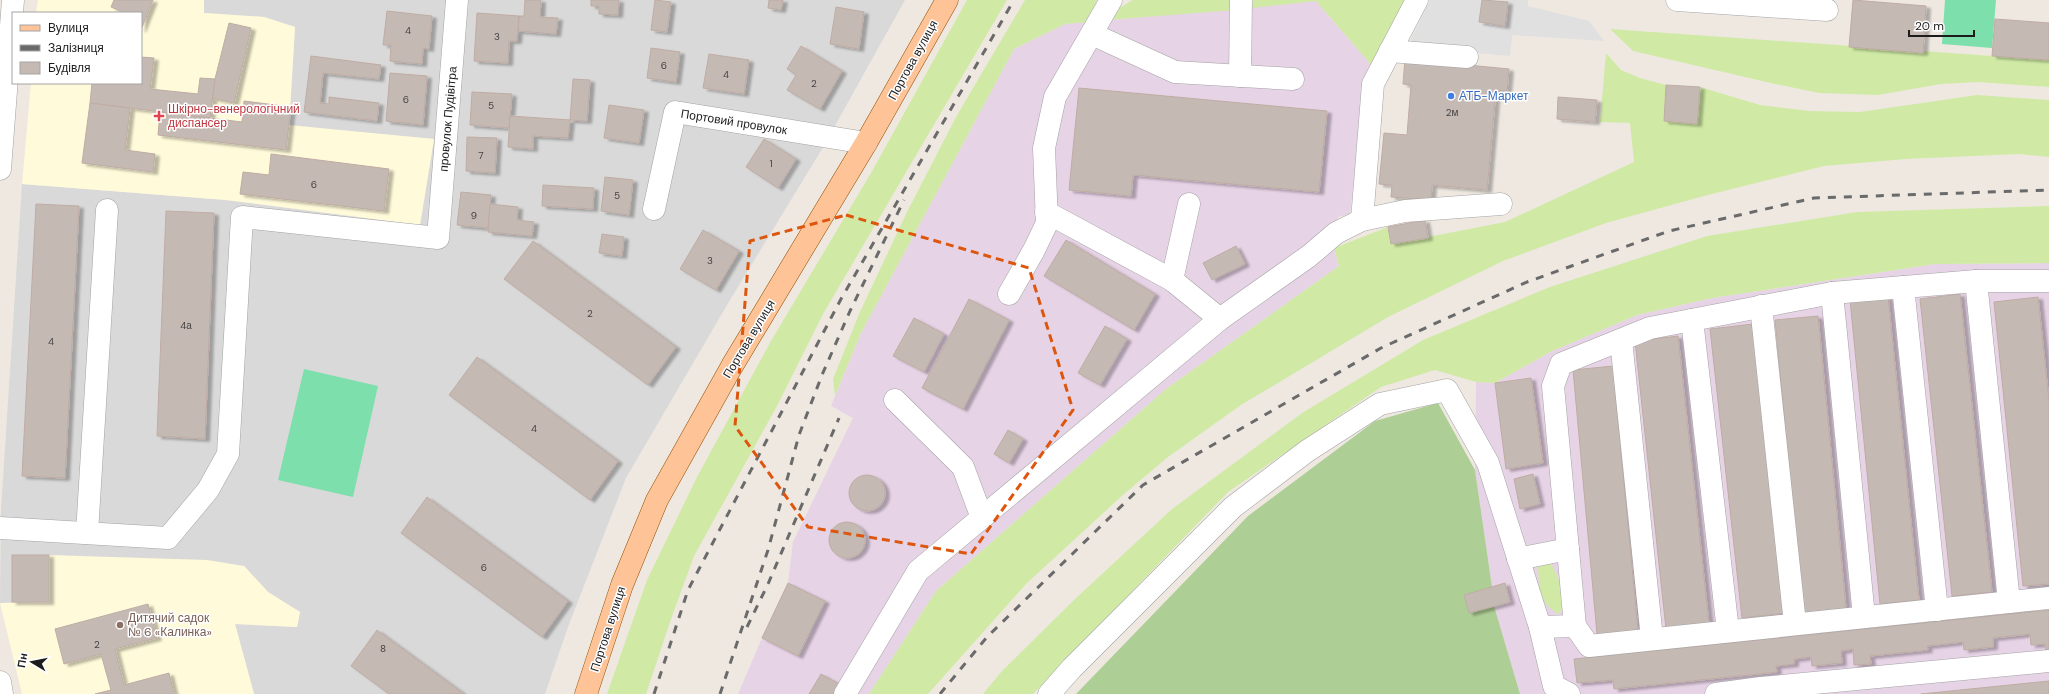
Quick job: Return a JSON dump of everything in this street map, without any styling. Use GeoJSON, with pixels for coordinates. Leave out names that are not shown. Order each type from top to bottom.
{"type":"FeatureCollection","features":[{"type":"Feature","properties":{"kind":"main road","name":"Портова вулиця"},"geometry":{"type":"LineString","coordinates":[[586,694],[622,585],[657,500],[732,366],[866,143],[947,0]]}},
{"type":"Feature","properties":{"kind":"street"},"geometry":{"type":"LineString","coordinates":[[0,169],[12,0]]}},
{"type":"Feature","properties":{"kind":"street","name":"провулок Пудівітра"},"geometry":{"type":"LineString","coordinates":[[86,533],[168,538],[208,490],[228,454],[242,217],[438,238],[457,0]]}},
{"type":"Feature","properties":{"kind":"street"},"geometry":{"type":"LineString","coordinates":[[1009,294],[1034,250],[1047,223],[1044,148],[1055,97],[1111,0]]}},
{"type":"Feature","properties":{"kind":"street"},"geometry":{"type":"LineString","coordinates":[[1240,76],[1241,0]]}},
{"type":"Feature","properties":{"kind":"street"},"geometry":{"type":"LineString","coordinates":[[1362,220],[1373,84],[1417,0]]}},
{"type":"Feature","properties":{"kind":"street"},"geometry":{"type":"LineString","coordinates":[[1677,0],[1827,10]]}},
{"type":"Feature","properties":{"kind":"street"},"geometry":{"type":"LineString","coordinates":[[1092,34],[1175,72],[1293,80]]}},
{"type":"Feature","properties":{"kind":"street"},"geometry":{"type":"LineString","coordinates":[[1390,51],[1467,57]]}},
{"type":"Feature","properties":{"kind":"street","name":"Портовий провулок"},"geometry":{"type":"LineString","coordinates":[[654,209],[675,112],[866,143]]}},
{"type":"Feature","properties":{"kind":"street"},"geometry":{"type":"LineString","coordinates":[[1172,280],[1189,204]]}},
{"type":"Feature","properties":{"kind":"street"},"geometry":{"type":"LineString","coordinates":[[845,694],[918,571],[1220,318],[1309,256],[1336,232],[1362,220],[1405,211],[1501,204]]}},
{"type":"Feature","properties":{"kind":"street"},"geometry":{"type":"LineString","coordinates":[[0,528],[86,533],[107,210]]}},
{"type":"Feature","properties":{"kind":"street"},"geometry":{"type":"LineString","coordinates":[[1046,212],[1172,280],[1220,318]]}},
{"type":"Feature","properties":{"kind":"street"},"geometry":{"type":"LineString","coordinates":[[1976,281],[2009,602]]}},
{"type":"Feature","properties":{"kind":"street"},"geometry":{"type":"LineString","coordinates":[[2049,281],[1976,281],[1832,293],[1650,328],[1561,364],[1553,386],[1575,626],[1589,646],[2049,598]]}},
{"type":"Feature","properties":{"kind":"street"},"geometry":{"type":"LineString","coordinates":[[1902,287],[1937,610]]}},
{"type":"Feature","properties":{"kind":"street"},"geometry":{"type":"LineString","coordinates":[[1832,293],[1864,618]]}},
{"type":"Feature","properties":{"kind":"street"},"geometry":{"type":"LineString","coordinates":[[1761,306],[1795,624]]}},
{"type":"Feature","properties":{"kind":"street"},"geometry":{"type":"LineString","coordinates":[[1692,320],[1728,631]]}},
{"type":"Feature","properties":{"kind":"street"},"geometry":{"type":"LineString","coordinates":[[1621,340],[1652,639]]}},
{"type":"Feature","properties":{"kind":"street"},"geometry":{"type":"LineString","coordinates":[[1049,694],[1072,668],[1233,507],[1307,451],[1380,404],[1447,390],[1488,463],[1540,627],[1554,686],[1570,694]]}},
{"type":"Feature","properties":{"kind":"street"},"geometry":{"type":"LineString","coordinates":[[895,400],[963,467],[982,518]]}},
{"type":"Feature","properties":{"kind":"street"},"geometry":{"type":"LineString","coordinates":[[1518,559],[1568,549]]}},
{"type":"Feature","properties":{"kind":"street"},"geometry":{"type":"LineString","coordinates":[[1540,627],[1575,626]]}},
{"type":"Feature","properties":{"kind":"street"},"geometry":{"type":"LineString","coordinates":[[1716,694],[1769,687],[2049,661]]}},
{"type":"Feature","properties":{"kind":"street"},"geometry":{"type":"LineString","coordinates":[[0,682],[2,694]]}},
{"type":"Feature","properties":{"kind":"highlighted area"},"geometry":{"type":"Polygon","coordinates":[[[846,215],[1029,268],[1073,410],[971,554],[808,527],[735,426],[750,241],[846,215]]]}},
{"type":"Feature","properties":{"kind":"shaded area","name":"Шкірно-венерологічний диспансер"},"geometry":{"type":"Polygon","coordinates":[[[38,0],[204,0],[204,13],[264,17],[295,27],[289,125],[434,139],[420,225],[226,200],[22,184],[31,84],[142,84],[142,12],[36,12],[38,0]]]}},
{"type":"Feature","properties":{"kind":"shaded area"},"geometry":{"type":"Polygon","coordinates":[[[204,0],[905,0],[822,149],[727,305],[626,478],[568,627],[545,694],[254,694],[235,624],[297,627],[300,612],[268,592],[244,566],[49,555],[49,602],[0,603],[1,510],[22,184],[226,200],[420,225],[434,139],[289,126],[295,27],[264,17],[204,13],[204,0]]]}},
{"type":"Feature","properties":{"kind":"shaded area"},"geometry":{"type":"Polygon","coordinates":[[[1430,0],[1528,0],[1528,6],[1589,21],[1604,41],[1512,35],[1510,56],[1423,48],[1409,43],[1430,0]]]}},
{"type":"Feature","properties":{"kind":"shaded area"},"geometry":{"type":"Polygon","coordinates":[[[1316,1],[1373,67],[1365,84],[1350,214],[1338,217],[1334,248],[1339,266],[1166,389],[936,591],[869,694],[738,694],[788,583],[793,542],[853,418],[831,406],[860,335],[1014,49],[1065,24],[1316,1]]]}},
{"type":"Feature","properties":{"kind":"shaded area"},"geometry":{"type":"Polygon","coordinates":[[[2049,263],[2049,694],[1520,694],[1494,607],[1469,613],[1464,595],[1492,587],[1475,470],[1476,382],[1495,383],[1550,352],[1637,315],[1712,298],[1935,264],[2049,263]]]}},
{"type":"Feature","properties":{"kind":"shaded area","name":"Дитячий садок № 6 «Калинка»"},"geometry":{"type":"Polygon","coordinates":[[[49,555],[207,560],[244,566],[268,592],[300,612],[297,627],[235,624],[254,694],[22,694],[0,603],[49,602],[49,555]]]}},
{"type":"Feature","properties":{"kind":"green space"},"geometry":{"type":"Polygon","coordinates":[[[967,0],[1007,0],[823,314],[777,406],[694,556],[646,694],[607,694],[647,580],[697,477],[771,341],[871,173],[967,0]]]}},
{"type":"Feature","properties":{"kind":"green space"},"geometry":{"type":"Polygon","coordinates":[[[1025,0],[1097,0],[1089,22],[1065,24],[1014,49],[860,335],[835,396],[833,379],[859,314],[906,214],[956,117],[1025,0]]]}},
{"type":"Feature","properties":{"kind":"green space"},"geometry":{"type":"Polygon","coordinates":[[[1133,0],[1234,0],[1235,10],[1107,20],[1114,11],[1133,0]]]}},
{"type":"Feature","properties":{"kind":"green space"},"geometry":{"type":"Polygon","coordinates":[[[1253,0],[1404,0],[1373,67],[1316,1],[1252,8],[1253,0]]]}},
{"type":"Feature","properties":{"kind":"green space"},"geometry":{"type":"Polygon","coordinates":[[[1945,0],[1996,0],[1992,48],[1942,44],[1945,0]]]}},
{"type":"Feature","properties":{"kind":"green space"},"geometry":{"type":"Polygon","coordinates":[[[1610,29],[2049,60],[2049,87],[1978,82],[1941,84],[1878,95],[1819,93],[1633,51],[1610,29]]]}},
{"type":"Feature","properties":{"kind":"green space"},"geometry":{"type":"Polygon","coordinates":[[[1606,53],[1621,70],[1640,78],[1666,85],[1700,87],[1760,105],[1810,111],[1860,112],[1977,95],[2049,100],[2049,157],[2019,154],[1906,159],[1824,166],[1704,196],[1606,223],[1503,261],[1388,317],[1241,405],[1168,457],[1124,494],[1026,584],[928,694],[869,694],[936,591],[1166,389],[1339,266],[1334,248],[1388,227],[1392,244],[1505,222],[1634,162],[1630,123],[1600,122],[1606,53]]]}},
{"type":"Feature","properties":{"kind":"green space"},"geometry":{"type":"Polygon","coordinates":[[[2049,206],[2049,263],[1935,264],[1712,298],[1637,315],[1550,352],[1495,383],[1476,382],[1435,370],[1381,387],[1228,492],[1033,694],[983,694],[1002,671],[1074,600],[1172,509],[1302,413],[1423,340],[1550,287],[1707,236],[1857,212],[2049,206]]]}},
{"type":"Feature","properties":{"kind":"green space"},"geometry":{"type":"Polygon","coordinates":[[[304,369],[378,386],[353,497],[278,480],[304,369]]]}},
{"type":"Feature","properties":{"kind":"green space"},"geometry":{"type":"Polygon","coordinates":[[[1438,403],[1475,470],[1492,587],[1464,595],[1469,613],[1494,606],[1520,694],[1076,694],[1248,516],[1375,421],[1438,403]]]}},
{"type":"Feature","properties":{"kind":"green space"},"geometry":{"type":"Polygon","coordinates":[[[1550,562],[1559,580],[1563,595],[1562,608],[1559,614],[1547,605],[1541,594],[1538,567],[1550,562]]]}},
{"type":"Feature","properties":{"kind":"building"},"geometry":{"type":"Polygon","coordinates":[[[114,0],[153,0],[142,28],[142,12],[123,12],[111,7],[114,0]]]}},
{"type":"Feature","properties":{"kind":"building"},"geometry":{"type":"Polygon","coordinates":[[[525,0],[541,0],[540,17],[558,18],[556,34],[518,31],[519,16],[524,16],[525,0]]]}},
{"type":"Feature","properties":{"kind":"building"},"geometry":{"type":"Polygon","coordinates":[[[591,0],[619,0],[618,15],[599,14],[599,6],[591,6],[591,0]]]}},
{"type":"Feature","properties":{"kind":"building"},"geometry":{"type":"Polygon","coordinates":[[[655,0],[671,2],[667,32],[651,30],[655,0]]]}},
{"type":"Feature","properties":{"kind":"building"},"geometry":{"type":"Polygon","coordinates":[[[769,0],[783,0],[781,10],[768,8],[769,0]]]}},
{"type":"Feature","properties":{"kind":"building"},"geometry":{"type":"Polygon","coordinates":[[[1482,0],[1508,2],[1505,26],[1479,22],[1482,0]]]}},
{"type":"Feature","properties":{"kind":"building"},"geometry":{"type":"Polygon","coordinates":[[[1853,0],[1926,6],[1923,53],[1849,47],[1853,0]]]}},
{"type":"Feature","properties":{"kind":"building"},"geometry":{"type":"Polygon","coordinates":[[[836,7],[864,12],[859,49],[830,44],[836,7]]]}},
{"type":"Feature","properties":{"kind":"building"},"geometry":{"type":"Polygon","coordinates":[[[387,11],[432,16],[429,49],[423,48],[422,64],[390,61],[391,45],[383,45],[387,11]]]}},
{"type":"Feature","properties":{"kind":"building"},"geometry":{"type":"Polygon","coordinates":[[[477,13],[519,16],[517,41],[509,41],[508,63],[474,61],[477,13]]]}},
{"type":"Feature","properties":{"kind":"building"},"geometry":{"type":"Polygon","coordinates":[[[1995,19],[2049,23],[2049,60],[1992,56],[1995,19]]]}},
{"type":"Feature","properties":{"kind":"building"},"geometry":{"type":"Polygon","coordinates":[[[229,23],[251,28],[234,103],[212,98],[215,79],[229,23]]]}},
{"type":"Feature","properties":{"kind":"building"},"geometry":{"type":"Polygon","coordinates":[[[801,46],[842,71],[820,109],[787,90],[796,75],[787,69],[801,46]]]}},
{"type":"Feature","properties":{"kind":"building"},"geometry":{"type":"Polygon","coordinates":[[[651,48],[680,52],[676,82],[647,78],[651,48]]]}},
{"type":"Feature","properties":{"kind":"building"},"geometry":{"type":"Polygon","coordinates":[[[709,54],[749,60],[744,94],[703,88],[709,54]]]}},
{"type":"Feature","properties":{"kind":"building"},"geometry":{"type":"Polygon","coordinates":[[[311,56],[381,65],[379,79],[323,73],[320,103],[329,104],[329,97],[379,103],[377,121],[304,112],[311,56]]]}},
{"type":"Feature","properties":{"kind":"building"},"geometry":{"type":"Polygon","coordinates":[[[142,57],[154,58],[150,89],[198,94],[200,78],[215,79],[210,118],[90,103],[92,84],[142,84],[142,57]]]}},
{"type":"Feature","properties":{"kind":"building"},"geometry":{"type":"Polygon","coordinates":[[[1405,59],[1509,69],[1507,91],[1496,90],[1487,190],[1432,185],[1431,200],[1391,197],[1392,185],[1379,184],[1384,133],[1407,135],[1411,85],[1403,84],[1405,59]]]}},
{"type":"Feature","properties":{"kind":"building"},"geometry":{"type":"Polygon","coordinates":[[[390,73],[427,76],[423,125],[386,121],[390,73]]]}},
{"type":"Feature","properties":{"kind":"building"},"geometry":{"type":"Polygon","coordinates":[[[573,79],[590,80],[587,121],[570,120],[573,79]]]}},
{"type":"Feature","properties":{"kind":"building"},"geometry":{"type":"Polygon","coordinates":[[[1666,85],[1700,87],[1697,124],[1664,121],[1666,85]]]}},
{"type":"Feature","properties":{"kind":"building"},"geometry":{"type":"Polygon","coordinates":[[[1079,88],[1327,111],[1319,192],[1133,175],[1131,196],[1069,190],[1079,88]]]}},
{"type":"Feature","properties":{"kind":"building"},"geometry":{"type":"Polygon","coordinates":[[[472,92],[512,94],[509,128],[470,125],[472,92]]]}},
{"type":"Feature","properties":{"kind":"building"},"geometry":{"type":"Polygon","coordinates":[[[1558,97],[1597,100],[1595,122],[1557,119],[1558,97]]]}},
{"type":"Feature","properties":{"kind":"building"},"geometry":{"type":"Polygon","coordinates":[[[244,101],[291,107],[286,150],[158,135],[160,112],[242,122],[244,101]]]}},
{"type":"Feature","properties":{"kind":"building"},"geometry":{"type":"Polygon","coordinates":[[[90,103],[130,108],[125,150],[155,154],[153,172],[82,163],[90,103]]]}},
{"type":"Feature","properties":{"kind":"building"},"geometry":{"type":"Polygon","coordinates":[[[609,105],[644,110],[639,143],[604,138],[609,105]]]}},
{"type":"Feature","properties":{"kind":"building"},"geometry":{"type":"Polygon","coordinates":[[[510,116],[570,120],[568,138],[533,136],[533,149],[508,147],[510,116]]]}},
{"type":"Feature","properties":{"kind":"building"},"geometry":{"type":"Polygon","coordinates":[[[467,137],[497,138],[495,173],[466,171],[467,137]]]}},
{"type":"Feature","properties":{"kind":"building"},"geometry":{"type":"Polygon","coordinates":[[[764,139],[796,159],[778,188],[746,167],[764,139]]]}},
{"type":"Feature","properties":{"kind":"building"},"geometry":{"type":"Polygon","coordinates":[[[271,154],[389,169],[384,211],[240,194],[243,172],[269,175],[271,154]]]}},
{"type":"Feature","properties":{"kind":"building"},"geometry":{"type":"Polygon","coordinates":[[[605,177],[633,180],[629,215],[601,211],[605,177]]]}},
{"type":"Feature","properties":{"kind":"building"},"geometry":{"type":"Polygon","coordinates":[[[543,185],[594,188],[593,209],[542,206],[543,185]]]}},
{"type":"Feature","properties":{"kind":"building"},"geometry":{"type":"Polygon","coordinates":[[[461,192],[491,195],[488,228],[457,225],[461,192]]]}},
{"type":"Feature","properties":{"kind":"building"},"geometry":{"type":"Polygon","coordinates":[[[36,204],[79,206],[65,478],[22,476],[36,204]]]}},
{"type":"Feature","properties":{"kind":"building"},"geometry":{"type":"Polygon","coordinates":[[[490,204],[518,207],[517,220],[534,222],[532,236],[488,232],[490,204]]]}},
{"type":"Feature","properties":{"kind":"building"},"geometry":{"type":"Polygon","coordinates":[[[166,211],[214,213],[205,439],[157,436],[166,211]]]}},
{"type":"Feature","properties":{"kind":"building"},"geometry":{"type":"Polygon","coordinates":[[[1425,220],[1428,238],[1391,244],[1388,227],[1425,220]]]}},
{"type":"Feature","properties":{"kind":"building"},"geometry":{"type":"Polygon","coordinates":[[[703,230],[739,251],[716,290],[680,269],[703,230]]]}},
{"type":"Feature","properties":{"kind":"building"},"geometry":{"type":"Polygon","coordinates":[[[602,234],[624,237],[622,256],[599,253],[602,234]]]}},
{"type":"Feature","properties":{"kind":"building"},"geometry":{"type":"Polygon","coordinates":[[[1066,240],[1155,294],[1134,330],[1044,276],[1066,240]]]}},
{"type":"Feature","properties":{"kind":"building"},"geometry":{"type":"Polygon","coordinates":[[[533,241],[676,347],[648,385],[504,279],[533,241]]]}},
{"type":"Feature","properties":{"kind":"building"},"geometry":{"type":"Polygon","coordinates":[[[1236,246],[1245,264],[1212,280],[1203,263],[1236,246]]]}},
{"type":"Feature","properties":{"kind":"building"},"geometry":{"type":"Polygon","coordinates":[[[1960,294],[1992,592],[1952,596],[1920,299],[1960,294]]]}},
{"type":"Feature","properties":{"kind":"building"},"geometry":{"type":"Polygon","coordinates":[[[1888,297],[1919,600],[1880,604],[1850,300],[1888,297]]]}},
{"type":"Feature","properties":{"kind":"building"},"geometry":{"type":"Polygon","coordinates":[[[2038,297],[2049,401],[2049,584],[2023,586],[1994,302],[2038,297]]]}},
{"type":"Feature","properties":{"kind":"building"},"geometry":{"type":"Polygon","coordinates":[[[969,299],[1009,320],[963,409],[922,388],[969,299]]]}},
{"type":"Feature","properties":{"kind":"building"},"geometry":{"type":"Polygon","coordinates":[[[1818,316],[1846,608],[1803,613],[1775,320],[1818,316]]]}},
{"type":"Feature","properties":{"kind":"building"},"geometry":{"type":"Polygon","coordinates":[[[914,318],[944,334],[924,372],[893,356],[914,318]]]}},
{"type":"Feature","properties":{"kind":"building"},"geometry":{"type":"Polygon","coordinates":[[[1753,324],[1785,613],[1742,618],[1710,329],[1753,324]]]}},
{"type":"Feature","properties":{"kind":"building"},"geometry":{"type":"Polygon","coordinates":[[[1105,326],[1127,339],[1100,385],[1078,373],[1105,326]]]}},
{"type":"Feature","properties":{"kind":"building"},"geometry":{"type":"Polygon","coordinates":[[[1678,336],[1709,624],[1666,629],[1635,341],[1678,336]]]}},
{"type":"Feature","properties":{"kind":"building"},"geometry":{"type":"Polygon","coordinates":[[[477,357],[618,461],[590,500],[449,395],[477,357]]]}},
{"type":"Feature","properties":{"kind":"building"},"geometry":{"type":"Polygon","coordinates":[[[1613,366],[1638,631],[1597,634],[1573,370],[1613,366]]]}},
{"type":"Feature","properties":{"kind":"building"},"geometry":{"type":"Polygon","coordinates":[[[1531,378],[1543,463],[1506,469],[1495,383],[1531,378]]]}},
{"type":"Feature","properties":{"kind":"building"},"geometry":{"type":"Polygon","coordinates":[[[1008,430],[1023,439],[1009,463],[994,454],[1008,430]]]}},
{"type":"Feature","properties":{"kind":"building"},"geometry":{"type":"Polygon","coordinates":[[[1533,474],[1540,504],[1520,509],[1514,479],[1533,474]]]}},
{"type":"Feature","properties":{"kind":"building"},"geometry":{"type":"Polygon","coordinates":[[[867,475],[880,480],[885,493],[880,506],[867,511],[854,506],[849,493],[854,480],[867,475]]]}},
{"type":"Feature","properties":{"kind":"building"},"geometry":{"type":"Polygon","coordinates":[[[427,497],[568,601],[542,637],[401,533],[427,497]]]}},
{"type":"Feature","properties":{"kind":"building"},"geometry":{"type":"Polygon","coordinates":[[[851,522],[860,527],[864,533],[864,547],[860,553],[851,558],[843,558],[834,553],[830,547],[829,536],[834,527],[840,523],[851,522]]]}},
{"type":"Feature","properties":{"kind":"building"},"geometry":{"type":"Polygon","coordinates":[[[12,555],[49,555],[49,602],[12,602],[12,555]]]}},
{"type":"Feature","properties":{"kind":"building"},"geometry":{"type":"Polygon","coordinates":[[[788,583],[825,601],[798,656],[762,638],[788,583]]]}},
{"type":"Feature","properties":{"kind":"building"},"geometry":{"type":"Polygon","coordinates":[[[1505,583],[1510,602],[1469,613],[1464,595],[1505,583]]]}},
{"type":"Feature","properties":{"kind":"building"},"geometry":{"type":"Polygon","coordinates":[[[148,604],[157,638],[115,649],[124,685],[169,673],[174,694],[95,694],[111,690],[101,654],[64,664],[55,629],[148,604]]]}},
{"type":"Feature","properties":{"kind":"building"},"geometry":{"type":"Polygon","coordinates":[[[2049,610],[2049,651],[2046,651],[2045,644],[2031,645],[2030,634],[1993,638],[1993,647],[1964,650],[1963,642],[1927,646],[1928,650],[1870,656],[1871,664],[1854,665],[1853,649],[1841,651],[1842,663],[1812,666],[1811,657],[1794,659],[1794,664],[1776,666],[1777,672],[1614,689],[1613,680],[1577,683],[1574,659],[2049,610]]]}},
{"type":"Feature","properties":{"kind":"building"},"geometry":{"type":"Polygon","coordinates":[[[377,630],[464,694],[389,694],[351,666],[377,630]]]}},
{"type":"Feature","properties":{"kind":"building"},"geometry":{"type":"Polygon","coordinates":[[[821,674],[839,684],[834,694],[809,694],[821,674]]]}},
{"type":"Feature","properties":{"kind":"building"},"geometry":{"type":"Polygon","coordinates":[[[2049,681],[2049,694],[1921,694],[2049,681]]]}},
{"type":"Feature","properties":{"kind":"railway"},"geometry":{"type":"LineString","coordinates":[[654,694],[688,590],[841,299],[1014,0]]}},
{"type":"Feature","properties":{"kind":"railway"},"geometry":{"type":"LineString","coordinates":[[940,694],[987,637],[1143,485],[1381,348],[1527,282],[1669,231],[1814,198],[2049,190]]}},
{"type":"Feature","properties":{"kind":"railway"},"geometry":{"type":"LineString","coordinates":[[720,694],[768,550],[799,435],[822,375],[850,311],[904,200]]}},
{"type":"Feature","properties":{"kind":"railway"},"geometry":{"type":"LineString","coordinates":[[747,627],[768,584],[839,418]]}},
{"type":"Feature","properties":{"kind":"place","name":"АТБ-Маркет"},"geometry":{"type":"Point","coordinates":[1451,96]}},
{"type":"Feature","properties":{"kind":"place","name":"Шкірно-венерологічний диспансер"},"geometry":{"type":"Point","coordinates":[159,116]}},
{"type":"Feature","properties":{"kind":"place","name":"Дитячий садок № 6 «Калинка»"},"geometry":{"type":"Point","coordinates":[120,625]}}]}
